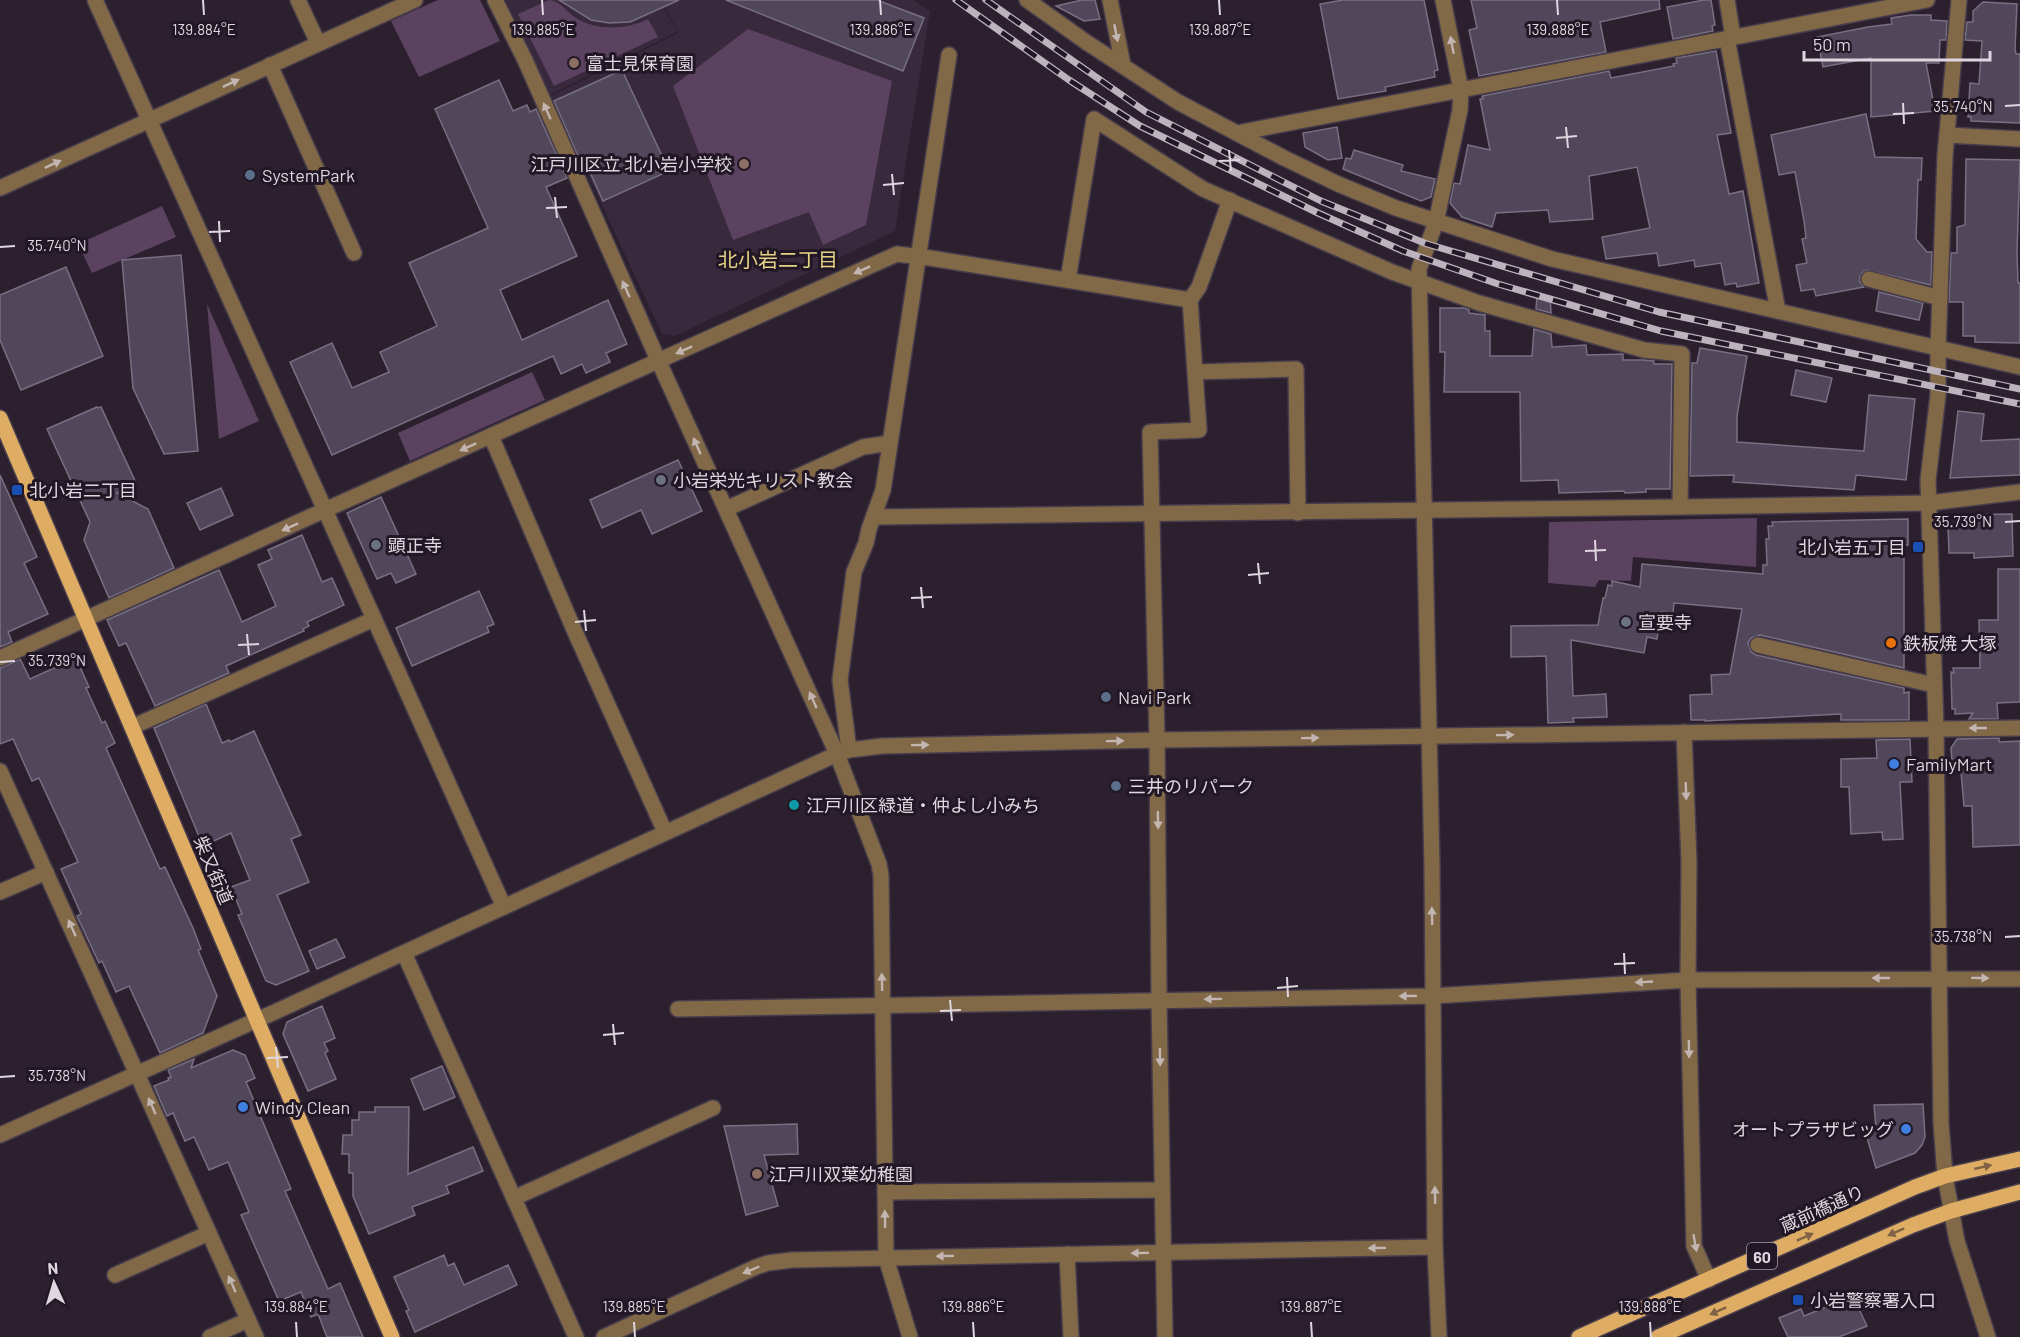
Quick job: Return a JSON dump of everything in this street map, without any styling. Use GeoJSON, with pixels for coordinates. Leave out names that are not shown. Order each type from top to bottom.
{"type":"FeatureCollection","features":[{"type":"Feature","properties":{"kind":"main road","name":"柴又街道"},"geometry":{"type":"LineString","coordinates":[[0,418],[392,1337]]}},
{"type":"Feature","properties":{"kind":"main road","name":"蔵前橋通り"},"geometry":{"type":"LineString","coordinates":[[1579,1337],[1915,1187],[1946,1176],[2020,1159]]}},
{"type":"Feature","properties":{"kind":"main road","name":"60"},"geometry":{"type":"LineString","coordinates":[[1658,1337],[1913,1225],[1951,1210],[2020,1192]]}},
{"type":"Feature","properties":{"kind":"street"},"geometry":{"type":"LineString","coordinates":[[95,0],[504,907]]}},
{"type":"Feature","properties":{"kind":"street"},"geometry":{"type":"LineString","coordinates":[[298,0],[318,43]]}},
{"type":"Feature","properties":{"kind":"street"},"geometry":{"type":"LineString","coordinates":[[0,188],[415,0]]}},
{"type":"Feature","properties":{"kind":"street"},"geometry":{"type":"LineString","coordinates":[[495,0],[525,60],[726,509],[849,750]]}},
{"type":"Feature","properties":{"kind":"street"},"geometry":{"type":"LineString","coordinates":[[1027,0],[1178,102],[1338,184],[1396,208],[1552,259],[2020,367]]}},
{"type":"Feature","properties":{"kind":"street"},"geometry":{"type":"LineString","coordinates":[[1110,0],[1123,65]]}},
{"type":"Feature","properties":{"kind":"street"},"geometry":{"type":"LineString","coordinates":[[1439,1337],[1435,1247],[1429,737],[1419,269],[1436,222],[1460,110],[1461,90],[1443,0]]}},
{"type":"Feature","properties":{"kind":"street"},"geometry":{"type":"LineString","coordinates":[[1727,0],[1730,38],[1778,311]]}},
{"type":"Feature","properties":{"kind":"street"},"geometry":{"type":"LineString","coordinates":[[1237,133],[1927,0]]}},
{"type":"Feature","properties":{"kind":"street"},"geometry":{"type":"LineString","coordinates":[[1959,0],[1947,135],[1938,395],[1928,480],[1936,728],[1941,1123],[1946,1176],[1957,1241],[1988,1337]]}},
{"type":"Feature","properties":{"kind":"street"},"geometry":{"type":"LineString","coordinates":[[910,1337],[886,1258],[881,875],[849,750],[840,680],[854,572],[864,550],[883,490],[949,55]]}},
{"type":"Feature","properties":{"kind":"street"},"geometry":{"type":"LineString","coordinates":[[270,65],[354,253]]}},
{"type":"Feature","properties":{"kind":"street"},"geometry":{"type":"LineString","coordinates":[[1068,280],[1094,119],[1203,189],[1392,272],[1479,303],[1644,350],[1682,354],[1680,507]]}},
{"type":"Feature","properties":{"kind":"street"},"geometry":{"type":"LineString","coordinates":[[1947,135],[2020,139]]}},
{"type":"Feature","properties":{"kind":"street"},"geometry":{"type":"LineString","coordinates":[[0,658],[897,254],[1185,299],[1199,287],[1230,200]]}},
{"type":"Feature","properties":{"kind":"street"},"geometry":{"type":"LineString","coordinates":[[1869,279],[1940,298]]}},
{"type":"Feature","properties":{"kind":"street"},"geometry":{"type":"LineString","coordinates":[[1165,1337],[1157,740],[1150,432],[1199,430],[1195,372],[1185,299]]}},
{"type":"Feature","properties":{"kind":"street"},"geometry":{"type":"LineString","coordinates":[[1195,372],[1296,369],[1298,513]]}},
{"type":"Feature","properties":{"kind":"street"},"geometry":{"type":"LineString","coordinates":[[491,436],[575,632],[665,832]]}},
{"type":"Feature","properties":{"kind":"street"},"geometry":{"type":"LineString","coordinates":[[726,509],[863,447],[890,443]]}},
{"type":"Feature","properties":{"kind":"street"},"geometry":{"type":"LineString","coordinates":[[874,517],[1424,512],[1929,503],[2020,492]]}},
{"type":"Feature","properties":{"kind":"street"},"geometry":{"type":"LineString","coordinates":[[132,727],[374,619]]}},
{"type":"Feature","properties":{"kind":"street"},"geometry":{"type":"LineString","coordinates":[[1758,645],[1935,685]]}},
{"type":"Feature","properties":{"kind":"street"},"geometry":{"type":"LineString","coordinates":[[0,1134],[849,750],[1157,740],[1936,728],[2020,729]]}},
{"type":"Feature","properties":{"kind":"street"},"geometry":{"type":"LineString","coordinates":[[1684,732],[1689,862],[1688,980],[1694,1246],[1709,1280]]}},
{"type":"Feature","properties":{"kind":"street"},"geometry":{"type":"LineString","coordinates":[[0,771],[256,1337]]}},
{"type":"Feature","properties":{"kind":"street"},"geometry":{"type":"LineString","coordinates":[[0,892],[46,872]]}},
{"type":"Feature","properties":{"kind":"street"},"geometry":{"type":"LineString","coordinates":[[404,953],[576,1337]]}},
{"type":"Feature","properties":{"kind":"street"},"geometry":{"type":"LineString","coordinates":[[678,1009],[1433,996],[1688,980],[2020,979]]}},
{"type":"Feature","properties":{"kind":"street"},"geometry":{"type":"LineString","coordinates":[[514,1198],[713,1108]]}},
{"type":"Feature","properties":{"kind":"street"},"geometry":{"type":"LineString","coordinates":[[885,1192],[1162,1191]]}},
{"type":"Feature","properties":{"kind":"street"},"geometry":{"type":"LineString","coordinates":[[115,1275],[209,1233]]}},
{"type":"Feature","properties":{"kind":"street"},"geometry":{"type":"LineString","coordinates":[[604,1337],[768,1263],[792,1260],[1435,1247]]}},
{"type":"Feature","properties":{"kind":"street"},"geometry":{"type":"LineString","coordinates":[[1067,1254],[1071,1337]]}},
{"type":"Feature","properties":{"kind":"street"},"geometry":{"type":"LineString","coordinates":[[210,1337],[248,1320]]}},
{"type":"Feature","properties":{"kind":"shaded area"},"geometry":{"type":"Polygon","coordinates":[[[438,0],[480,0],[500,41],[419,77],[391,21],[438,0]]]}},
{"type":"Feature","properties":{"kind":"shaded area","name":"富士見保育園"},"geometry":{"type":"Polygon","coordinates":[[[505,0],[660,0],[677,32],[550,95],[505,0]]]}},
{"type":"Feature","properties":{"kind":"shaded area"},"geometry":{"type":"Polygon","coordinates":[[[549,0],[560,4],[576,18],[602,27],[621,27],[648,19],[658,37],[554,86],[518,14],[549,0]]]}},
{"type":"Feature","properties":{"kind":"shaded area","name":"江戸川区立 北小岩小学校"},"geometry":{"type":"Polygon","coordinates":[[[662,0],[913,0],[930,11],[895,231],[675,336],[662,334],[551,96],[678,33],[662,0]]]}},
{"type":"Feature","properties":{"kind":"shaded area"},"geometry":{"type":"Polygon","coordinates":[[[748,29],[892,81],[866,225],[823,245],[809,212],[733,240],[673,86],[748,29]]]}},
{"type":"Feature","properties":{"kind":"shaded area"},"geometry":{"type":"Polygon","coordinates":[[[162,206],[176,237],[92,273],[78,244],[162,206]]]}},
{"type":"Feature","properties":{"kind":"shaded area"},"geometry":{"type":"Polygon","coordinates":[[[207,304],[259,421],[219,439],[207,304]]]}},
{"type":"Feature","properties":{"kind":"shaded area"},"geometry":{"type":"Polygon","coordinates":[[[532,372],[545,400],[410,461],[398,433],[532,372]]]}},
{"type":"Feature","properties":{"kind":"shaded area"},"geometry":{"type":"Polygon","coordinates":[[[1757,518],[1756,567],[1633,557],[1631,581],[1599,580],[1595,587],[1548,583],[1549,522],[1757,518]]]}},
{"type":"Feature","properties":{"kind":"building"},"geometry":{"type":"Polygon","coordinates":[[[559,0],[679,0],[630,22],[609,23],[591,20],[559,0]]]}},
{"type":"Feature","properties":{"kind":"building"},"geometry":{"type":"Polygon","coordinates":[[[726,0],[877,0],[924,18],[903,71],[726,0]]]}},
{"type":"Feature","properties":{"kind":"building"},"geometry":{"type":"Polygon","coordinates":[[[1082,0],[1095,0],[1100,19],[1084,21],[1056,6],[1082,0]]]}},
{"type":"Feature","properties":{"kind":"building"},"geometry":{"type":"Polygon","coordinates":[[[1343,0],[1424,0],[1438,70],[1434,71],[1435,77],[1385,87],[1386,91],[1338,99],[1320,4],[1343,0]]]}},
{"type":"Feature","properties":{"kind":"building"},"geometry":{"type":"Polygon","coordinates":[[[1471,0],[1659,0],[1660,9],[1600,22],[1606,52],[1479,76],[1469,30],[1477,28],[1471,0]]]}},
{"type":"Feature","properties":{"kind":"building"},"geometry":{"type":"Polygon","coordinates":[[[1711,0],[1715,25],[1712,26],[1713,31],[1673,39],[1667,7],[1711,0]]]}},
{"type":"Feature","properties":{"kind":"building"},"geometry":{"type":"Polygon","coordinates":[[[1983,2],[2017,4],[2015,49],[2016,54],[2020,54],[2020,123],[1971,121],[1971,117],[1968,117],[1970,83],[1979,84],[1982,41],[1965,40],[1967,22],[1973,22],[1973,11],[1983,2]]]}},
{"type":"Feature","properties":{"kind":"building"},"geometry":{"type":"Polygon","coordinates":[[[1931,15],[1931,20],[1947,21],[1946,40],[1940,40],[1939,63],[1926,63],[1935,111],[1871,117],[1871,58],[1823,67],[1817,37],[1892,24],[1891,18],[1931,15]]]}},
{"type":"Feature","properties":{"kind":"building"},"geometry":{"type":"Polygon","coordinates":[[[1716,51],[1731,133],[1717,135],[1729,194],[1743,191],[1759,283],[1737,287],[1736,283],[1725,285],[1721,263],[1695,267],[1694,260],[1659,266],[1657,253],[1606,259],[1602,237],[1650,228],[1637,167],[1589,176],[1593,219],[1550,222],[1548,210],[1496,213],[1492,227],[1462,217],[1450,203],[1454,183],[1460,184],[1468,145],[1490,150],[1480,99],[1483,99],[1482,96],[1609,71],[1611,78],[1674,66],[1673,64],[1677,63],[1676,58],[1716,51]]]}},
{"type":"Feature","properties":{"kind":"building"},"geometry":{"type":"Polygon","coordinates":[[[622,70],[669,171],[603,201],[588,168],[584,170],[554,101],[622,70]]]}},
{"type":"Feature","properties":{"kind":"building"},"geometry":{"type":"Polygon","coordinates":[[[499,80],[513,111],[527,105],[530,112],[536,109],[567,178],[546,187],[577,256],[500,290],[522,340],[608,300],[627,344],[606,353],[610,362],[586,373],[582,364],[561,374],[553,356],[332,455],[290,362],[332,343],[352,388],[389,372],[380,352],[437,326],[409,263],[488,228],[435,109],[499,80]]]}},
{"type":"Feature","properties":{"kind":"building"},"geometry":{"type":"Polygon","coordinates":[[[1866,114],[1875,157],[1922,158],[1921,180],[1918,180],[1916,239],[1927,252],[1932,252],[1931,285],[1867,270],[1860,277],[1860,282],[1864,287],[1816,296],[1814,289],[1801,291],[1796,265],[1807,263],[1802,239],[1806,238],[1804,221],[1795,172],[1779,175],[1771,135],[1866,114]]]}},
{"type":"Feature","properties":{"kind":"building"},"geometry":{"type":"Polygon","coordinates":[[[1337,127],[1342,158],[1328,160],[1305,147],[1303,133],[1337,127]]]}},
{"type":"Feature","properties":{"kind":"building"},"geometry":{"type":"Polygon","coordinates":[[[1354,150],[1403,165],[1401,171],[1435,179],[1431,197],[1421,201],[1343,169],[1346,158],[1351,159],[1354,150]]]}},
{"type":"Feature","properties":{"kind":"building"},"geometry":{"type":"Polygon","coordinates":[[[1966,159],[2020,160],[2017,252],[2018,283],[2020,283],[2020,343],[1975,342],[1975,336],[1963,336],[1963,302],[1949,302],[1951,253],[1957,253],[1957,227],[1965,225],[1966,159]]]}},
{"type":"Feature","properties":{"kind":"building"},"geometry":{"type":"Polygon","coordinates":[[[181,255],[198,451],[164,454],[133,388],[122,260],[181,255]]]}},
{"type":"Feature","properties":{"kind":"building"},"geometry":{"type":"Polygon","coordinates":[[[66,267],[103,356],[21,390],[0,340],[0,295],[66,267]]]}},
{"type":"Feature","properties":{"kind":"building"},"geometry":{"type":"Polygon","coordinates":[[[1879,292],[1923,303],[1919,320],[1876,311],[1879,292]]]}},
{"type":"Feature","properties":{"kind":"building"},"geometry":{"type":"Polygon","coordinates":[[[1537,296],[1550,296],[1551,313],[1536,309],[1537,296]]]}},
{"type":"Feature","properties":{"kind":"building"},"geometry":{"type":"Polygon","coordinates":[[[1440,308],[1465,308],[1469,310],[1469,313],[1485,315],[1485,331],[1490,331],[1490,356],[1532,356],[1534,329],[1551,334],[1552,347],[1586,345],[1587,355],[1623,354],[1623,360],[1672,364],[1670,489],[1646,489],[1646,492],[1625,493],[1624,491],[1559,493],[1558,480],[1521,481],[1520,392],[1444,392],[1445,352],[1440,352],[1440,308]]]}},
{"type":"Feature","properties":{"kind":"building"},"geometry":{"type":"Polygon","coordinates":[[[1700,348],[1747,356],[1737,416],[1737,442],[1864,451],[1869,395],[1915,399],[1906,480],[1856,475],[1854,490],[1733,482],[1734,475],[1690,476],[1692,363],[1697,363],[1700,348]]]}},
{"type":"Feature","properties":{"kind":"building"},"geometry":{"type":"Polygon","coordinates":[[[1796,370],[1832,378],[1826,402],[1791,395],[1796,370]]]}},
{"type":"Feature","properties":{"kind":"building"},"geometry":{"type":"Polygon","coordinates":[[[101,407],[136,483],[117,493],[148,509],[174,568],[109,598],[84,540],[90,522],[47,429],[101,407]]]}},
{"type":"Feature","properties":{"kind":"building"},"geometry":{"type":"Polygon","coordinates":[[[1958,411],[1984,414],[1981,441],[2020,439],[2020,475],[1950,478],[1958,411]]]}},
{"type":"Feature","properties":{"kind":"building","name":"小岩栄光キリスト教会"},"geometry":{"type":"Polygon","coordinates":[[[678,460],[702,511],[652,534],[641,510],[602,528],[590,500],[678,460]]]}},
{"type":"Feature","properties":{"kind":"building"},"geometry":{"type":"Polygon","coordinates":[[[0,475],[37,557],[24,563],[48,614],[8,632],[12,642],[0,647],[0,475]]]}},
{"type":"Feature","properties":{"kind":"building"},"geometry":{"type":"Polygon","coordinates":[[[221,488],[233,515],[200,530],[187,503],[221,488]]]}},
{"type":"Feature","properties":{"kind":"building"},"geometry":{"type":"Polygon","coordinates":[[[381,497],[416,574],[396,583],[391,573],[377,579],[347,513],[381,497]]]}},
{"type":"Feature","properties":{"kind":"building"},"geometry":{"type":"Polygon","coordinates":[[[2012,514],[2013,556],[1974,558],[1974,553],[1949,553],[1948,526],[1955,526],[1954,515],[2012,514]]]}},
{"type":"Feature","properties":{"kind":"building"},"geometry":{"type":"Polygon","coordinates":[[[1908,519],[1908,545],[1904,545],[1904,668],[1760,635],[1751,638],[1748,643],[1751,652],[1756,655],[1904,688],[1904,693],[1909,692],[1909,720],[1841,720],[1841,714],[1691,720],[1690,695],[1712,694],[1711,675],[1730,674],[1742,609],[1674,603],[1673,613],[1661,612],[1657,639],[1647,637],[1644,653],[1571,640],[1573,696],[1606,694],[1607,717],[1573,718],[1574,722],[1548,723],[1546,656],[1511,657],[1511,626],[1598,625],[1608,585],[1612,586],[1612,581],[1640,587],[1642,564],[1763,574],[1763,565],[1767,565],[1768,526],[1773,526],[1772,522],[1908,519]]]}},
{"type":"Feature","properties":{"kind":"building"},"geometry":{"type":"Polygon","coordinates":[[[302,535],[322,582],[332,578],[344,605],[307,622],[309,626],[303,629],[304,631],[226,666],[229,673],[155,706],[126,643],[119,646],[107,620],[219,570],[242,622],[276,606],[258,565],[272,559],[268,550],[302,535]]]}},
{"type":"Feature","properties":{"kind":"building"},"geometry":{"type":"Polygon","coordinates":[[[1998,569],[2020,569],[2020,702],[1997,703],[1998,719],[1969,719],[1973,713],[1955,714],[1955,709],[1952,709],[1951,672],[1954,673],[1953,668],[1980,668],[1979,620],[1998,620],[1998,569]]]}},
{"type":"Feature","properties":{"kind":"building"},"geometry":{"type":"Polygon","coordinates":[[[479,591],[494,624],[487,627],[489,632],[412,666],[396,628],[479,591]]]}},
{"type":"Feature","properties":{"kind":"building"},"geometry":{"type":"Polygon","coordinates":[[[76,658],[89,687],[86,688],[102,723],[105,721],[115,743],[106,748],[160,869],[165,867],[193,928],[201,949],[198,950],[217,996],[203,1033],[160,1053],[129,986],[116,992],[102,961],[99,963],[77,916],[81,914],[61,869],[78,862],[39,778],[32,781],[13,739],[0,744],[0,668],[20,659],[30,679],[76,658]]]}},
{"type":"Feature","properties":{"kind":"building"},"geometry":{"type":"Polygon","coordinates":[[[206,704],[222,743],[229,740],[230,742],[254,731],[301,835],[291,839],[309,882],[277,895],[309,971],[276,985],[266,981],[238,915],[242,914],[231,887],[250,880],[231,833],[203,846],[154,728],[206,704]]]}},
{"type":"Feature","properties":{"kind":"building"},"geometry":{"type":"Polygon","coordinates":[[[1999,738],[1999,742],[2020,741],[2020,845],[1973,847],[1972,806],[1964,806],[1960,761],[1952,761],[1951,748],[1957,739],[1999,738]]]}},
{"type":"Feature","properties":{"kind":"building"},"geometry":{"type":"Polygon","coordinates":[[[1910,739],[1912,782],[1900,782],[1903,839],[1883,840],[1882,832],[1851,834],[1849,787],[1841,787],[1841,759],[1877,758],[1876,740],[1910,739]]]}},
{"type":"Feature","properties":{"kind":"building"},"geometry":{"type":"Polygon","coordinates":[[[336,939],[345,957],[317,969],[309,951],[336,939]]]}},
{"type":"Feature","properties":{"kind":"building"},"geometry":{"type":"Polygon","coordinates":[[[322,1006],[335,1038],[324,1043],[328,1051],[325,1053],[336,1079],[308,1091],[283,1034],[287,1022],[322,1006]]]}},
{"type":"Feature","properties":{"kind":"building"},"geometry":{"type":"Polygon","coordinates":[[[233,1050],[245,1055],[255,1078],[246,1082],[291,1189],[285,1191],[328,1289],[340,1283],[363,1337],[327,1337],[318,1314],[311,1317],[301,1292],[279,1301],[241,1215],[249,1212],[228,1162],[209,1170],[194,1137],[185,1141],[173,1113],[167,1116],[154,1086],[169,1080],[168,1078],[171,1077],[168,1070],[194,1059],[191,1068],[233,1050]]]}},
{"type":"Feature","properties":{"kind":"building"},"geometry":{"type":"Polygon","coordinates":[[[442,1066],[455,1097],[424,1110],[411,1079],[442,1066]]]}},
{"type":"Feature","properties":{"kind":"building"},"geometry":{"type":"Polygon","coordinates":[[[1923,1104],[1925,1137],[1922,1145],[1915,1153],[1876,1168],[1865,1131],[1876,1129],[1874,1105],[1923,1104]]]}},
{"type":"Feature","properties":{"kind":"building"},"geometry":{"type":"Polygon","coordinates":[[[375,1107],[409,1107],[408,1174],[473,1147],[483,1171],[446,1186],[449,1193],[412,1207],[415,1215],[369,1234],[353,1196],[353,1173],[349,1173],[349,1154],[342,1154],[343,1135],[352,1135],[352,1120],[359,1120],[359,1112],[375,1112],[375,1107]]]}},
{"type":"Feature","properties":{"kind":"building"},"geometry":{"type":"Polygon","coordinates":[[[797,1124],[798,1154],[764,1155],[778,1206],[746,1215],[724,1126],[797,1124]]]}},
{"type":"Feature","properties":{"kind":"building"},"geometry":{"type":"Polygon","coordinates":[[[444,1255],[448,1266],[454,1263],[464,1285],[508,1265],[517,1285],[415,1332],[406,1311],[409,1310],[394,1277],[444,1255]]]}},
{"type":"Feature","properties":{"kind":"building"},"geometry":{"type":"Polygon","coordinates":[[[1853,1296],[1867,1326],[1839,1337],[1788,1337],[1779,1318],[1801,1309],[1804,1316],[1853,1296]]]}},
{"type":"Feature","properties":{"kind":"railway"},"geometry":{"type":"LineString","coordinates":[[956,0],[1069,80],[1140,126],[1318,213],[1403,251],[1498,284],[1661,331],[2020,404]]}},
{"type":"Feature","properties":{"kind":"railway"},"geometry":{"type":"LineString","coordinates":[[986,0],[1146,112],[1321,201],[1427,244],[1659,312],[2020,389]]}},
{"type":"Feature","properties":{"kind":"place","name":"富士見保育園"},"geometry":{"type":"Point","coordinates":[574,63]}},
{"type":"Feature","properties":{"kind":"place","name":"江戸川区立 北小岩小学校"},"geometry":{"type":"Point","coordinates":[744,164]}},
{"type":"Feature","properties":{"kind":"place","name":"SystemPark"},"geometry":{"type":"Point","coordinates":[250,175]}},
{"type":"Feature","properties":{"kind":"place","name":"小岩栄光キリスト教会"},"geometry":{"type":"Point","coordinates":[661,480]}},
{"type":"Feature","properties":{"kind":"place","name":"北小岩二丁目"},"geometry":{"type":"Point","coordinates":[17,490]}},
{"type":"Feature","properties":{"kind":"place","name":"顕正寺"},"geometry":{"type":"Point","coordinates":[376,545]}},
{"type":"Feature","properties":{"kind":"place","name":"北小岩五丁目"},"geometry":{"type":"Point","coordinates":[1918,547]}},
{"type":"Feature","properties":{"kind":"place","name":"宣要寺"},"geometry":{"type":"Point","coordinates":[1626,622]}},
{"type":"Feature","properties":{"kind":"place","name":"鉄板焼 大塚"},"geometry":{"type":"Point","coordinates":[1891,643]}},
{"type":"Feature","properties":{"kind":"place","name":"Navi Park"},"geometry":{"type":"Point","coordinates":[1106,697]}},
{"type":"Feature","properties":{"kind":"place","name":"FamilyMart"},"geometry":{"type":"Point","coordinates":[1894,764]}},
{"type":"Feature","properties":{"kind":"place","name":"三井のリパーク"},"geometry":{"type":"Point","coordinates":[1116,786]}},
{"type":"Feature","properties":{"kind":"place","name":"江戸川区緑道・仲よし小みち"},"geometry":{"type":"Point","coordinates":[794,805]}},
{"type":"Feature","properties":{"kind":"place","name":"Windy Clean"},"geometry":{"type":"Point","coordinates":[243,1107]}},
{"type":"Feature","properties":{"kind":"place","name":"オートプラザビッグ"},"geometry":{"type":"Point","coordinates":[1906,1129]}},
{"type":"Feature","properties":{"kind":"place","name":"江戸川双葉幼稚園"},"geometry":{"type":"Point","coordinates":[757,1174]}},
{"type":"Feature","properties":{"kind":"place","name":"小岩警察署入口"},"geometry":{"type":"Point","coordinates":[1798,1300]}},
{"type":"Feature","properties":{"kind":"district","name":"北小岩二丁目"},"geometry":{"type":"Point","coordinates":[778,259]}}]}
